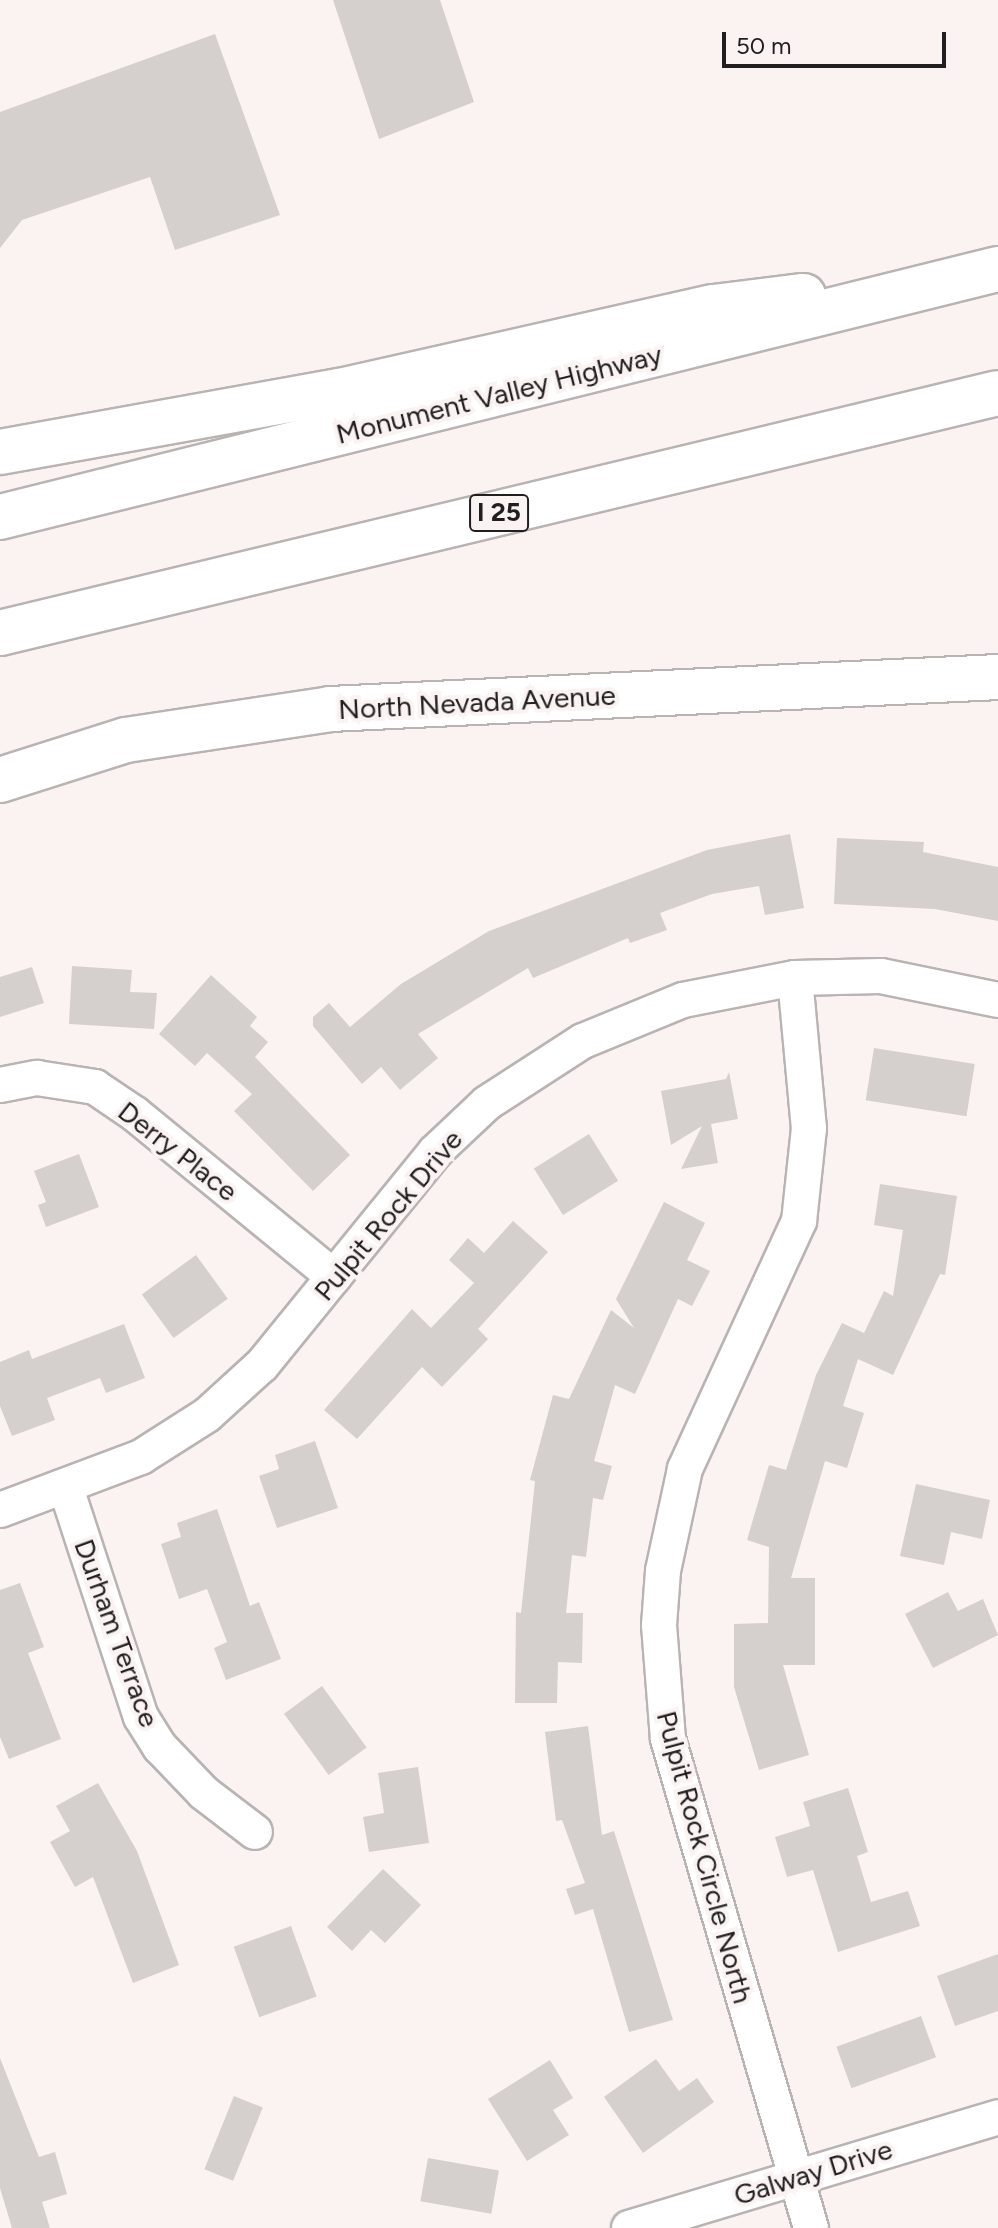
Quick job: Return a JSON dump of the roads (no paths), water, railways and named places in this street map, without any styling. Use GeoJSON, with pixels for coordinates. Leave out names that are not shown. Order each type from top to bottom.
{"type":"FeatureCollection","features":[{"type":"Feature","properties":{"kind":"main road","name":"Monument Valley Highway"},"geometry":{"type":"LineString","coordinates":[[0,517],[998,269]]}},
{"type":"Feature","properties":{"kind":"main road"},"geometry":{"type":"LineString","coordinates":[[0,452],[340,391],[770,297],[913,291]]}},
{"type":"Feature","properties":{"kind":"main road","name":"I 25"},"geometry":{"type":"LineString","coordinates":[[0,633],[998,393]]}},
{"type":"Feature","properties":{"kind":"main road","name":"North Nevada Avenue"},"geometry":{"type":"LineString","coordinates":[[0,780],[126,740],[330,709],[980,677]]}},
{"type":"Feature","properties":{"kind":"street","name":"Pulpit Rock Drive"},"geometry":{"type":"LineString","coordinates":[[0,1510],[66,1488],[141,1457],[207,1415],[262,1365],[435,1152],[487,1103],[583,1041],[683,1000],[795,978],[881,976],[998,1000]]}},
{"type":"Feature","properties":{"kind":"street","name":"Pulpit Rock Circle North"},"geometry":{"type":"LineString","coordinates":[[795,978],[809,1128],[799,1221],[685,1469],[663,1571],[659,1625],[668,1739],[811,2228]]}},
{"type":"Feature","properties":{"kind":"street","name":"Derry Place"},"geometry":{"type":"LineString","coordinates":[[0,1085],[37,1078],[95,1087],[135,1114],[334,1277]]}},
{"type":"Feature","properties":{"kind":"street","name":"Durham Terrace"},"geometry":{"type":"LineString","coordinates":[[66,1488],[141,1717],[160,1747],[204,1793],[255,1832]]}},
{"type":"Feature","properties":{"kind":"street","name":"Galway Drive"},"geometry":{"type":"LineString","coordinates":[[629,2228],[998,2117]]}}]}
